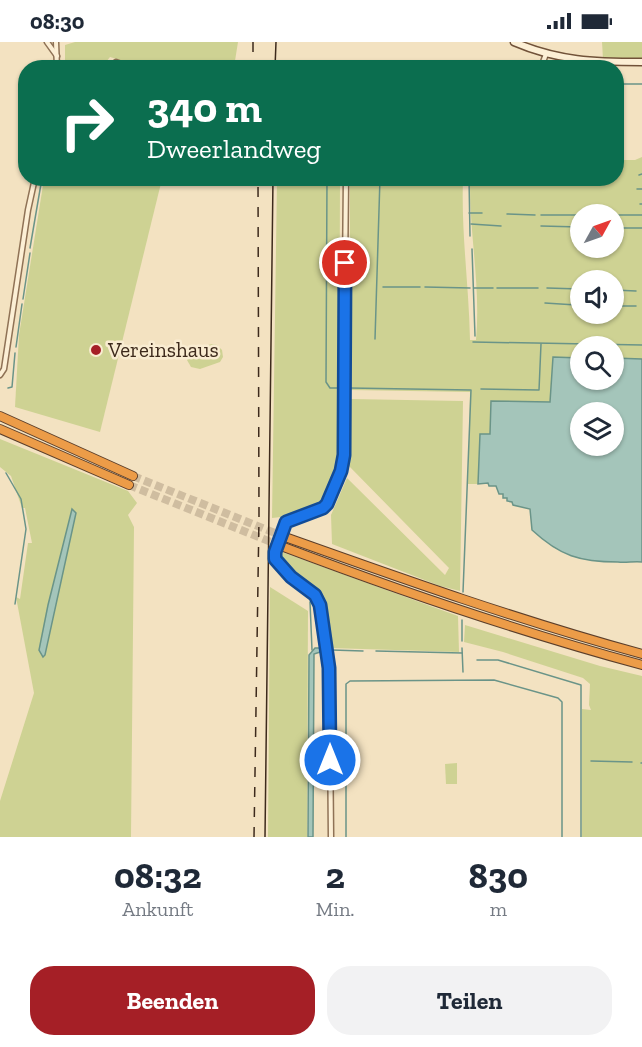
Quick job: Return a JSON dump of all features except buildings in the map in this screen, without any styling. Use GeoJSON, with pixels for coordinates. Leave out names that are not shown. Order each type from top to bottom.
{"type":"FeatureCollection","features":[{"type":"Feature","properties":{"kind":"highway"},"geometry":{"type":"LineString","coordinates":[[0,416],[133,476]]}},
{"type":"Feature","properties":{"kind":"highway"},"geometry":{"type":"LineString","coordinates":[[0,429],[129,485]]}},
{"type":"Feature","properties":{"kind":"highway"},"geometry":{"type":"LineString","coordinates":[[285,537],[492,609],[642,654]]}},
{"type":"Feature","properties":{"kind":"highway"},"geometry":{"type":"LineString","coordinates":[[281,546],[417,596],[547,638],[642,665]]}},
{"type":"Feature","properties":{"kind":"main road"},"geometry":{"type":"LineString","coordinates":[[514,42],[546,54],[576,60]]}},
{"type":"Feature","properties":{"kind":"main road"},"geometry":{"type":"LineString","coordinates":[[624,62],[642,62]]}},
{"type":"Feature","properties":{"kind":"street"},"geometry":{"type":"LineString","coordinates":[[47,42],[57,56]]}},
{"type":"Feature","properties":{"kind":"street"},"geometry":{"type":"LineString","coordinates":[[56,42],[57,60]]}},
{"type":"Feature","properties":{"kind":"street"},"geometry":{"type":"LineString","coordinates":[[544,60],[546,54]]}},
{"type":"Feature","properties":{"kind":"street"},"geometry":{"type":"LineString","coordinates":[[0,375],[4,369],[24,232],[33,186]]}},
{"type":"Feature","properties":{"kind":"street"},"geometry":{"type":"LineString","coordinates":[[331,837],[329,668],[320,605],[315,595],[291,577],[278,563],[274,554],[286,522],[323,508],[327,504],[343,464],[346,186]]}},
{"type":"Feature","properties":{"kind":"street"},"geometry":{"type":"LineString","coordinates":[[0,362],[6,356]]}},
{"type":"Feature","properties":{"kind":"green space"},"geometry":{"type":"Polygon","coordinates":[[[75,42],[238,42],[235,60],[120,60],[110,57],[108,60],[65,60],[65,45],[75,42]]]}},
{"type":"Feature","properties":{"kind":"green space"},"geometry":{"type":"Polygon","coordinates":[[[602,42],[642,42],[642,59],[603,59],[602,42]]]}},
{"type":"Feature","properties":{"kind":"green space"},"geometry":{"type":"Polygon","coordinates":[[[642,157],[642,359],[624,358],[624,336],[570,336],[570,358],[553,357],[550,402],[490,434],[480,434],[478,484],[468,484],[470,392],[350,390],[352,339],[350,333],[350,186],[463,186],[470,340],[476,340],[476,280],[470,186],[624,186],[624,160],[635,160],[642,157]]]}},
{"type":"Feature","properties":{"kind":"green space"},"geometry":{"type":"Polygon","coordinates":[[[43,186],[160,186],[100,432],[15,407],[19,335],[43,186]]]}},
{"type":"Feature","properties":{"kind":"green space"},"geometry":{"type":"Polygon","coordinates":[[[277,186],[340,186],[339,467],[330,491],[320,503],[301,513],[272,518],[277,186]]]}},
{"type":"Feature","properties":{"kind":"green space"},"geometry":{"type":"Polygon","coordinates":[[[212,344],[222,350],[223,357],[220,362],[200,369],[191,367],[187,360],[189,353],[196,348],[212,344]]]}},
{"type":"Feature","properties":{"kind":"green space"},"geometry":{"type":"Polygon","coordinates":[[[350,399],[463,401],[460,591],[440,586],[332,544],[331,515],[347,478],[445,575],[449,568],[349,466],[350,399]]]}},
{"type":"Feature","properties":{"kind":"green space"},"geometry":{"type":"Polygon","coordinates":[[[0,439],[128,491],[137,503],[128,515],[134,527],[131,837],[0,837],[0,801],[34,693],[16,597],[20,599],[28,543],[32,543],[25,508],[22,508],[11,476],[0,467],[0,439]]]}},
{"type":"Feature","properties":{"kind":"green space"},"geometry":{"type":"Polygon","coordinates":[[[279,551],[458,616],[459,652],[330,648],[325,608],[320,595],[291,574],[279,559],[279,551]]]}},
{"type":"Feature","properties":{"kind":"green space"},"geometry":{"type":"Polygon","coordinates":[[[270,587],[308,611],[307,837],[268,837],[270,587]]]}},
{"type":"Feature","properties":{"kind":"green space"},"geometry":{"type":"Polygon","coordinates":[[[465,625],[600,666],[642,676],[642,837],[582,837],[582,709],[591,710],[589,705],[590,684],[583,678],[464,642],[465,625]]]}},
{"type":"Feature","properties":{"kind":"green space"},"geometry":{"type":"Polygon","coordinates":[[[457,763],[457,784],[446,784],[445,764],[457,763]]]}},
{"type":"Feature","properties":{"kind":"water"},"geometry":{"type":"Polygon","coordinates":[[[553,357],[570,358],[570,390],[624,390],[624,358],[642,359],[642,562],[592,561],[561,552],[532,530],[530,509],[513,505],[512,502],[507,501],[507,498],[503,498],[503,494],[499,494],[496,486],[489,486],[488,483],[478,484],[480,434],[490,434],[491,401],[550,402],[553,357]]]}},
{"type":"Feature","properties":{"kind":"water"},"geometry":{"type":"Polygon","coordinates":[[[72,509],[76,513],[43,657],[39,650],[72,509]]]}},
{"type":"Feature","properties":{"kind":"water"},"geometry":{"type":"Polygon","coordinates":[[[315,648],[321,648],[323,651],[314,654],[313,837],[308,837],[309,655],[315,648]]]}},
{"type":"Feature","properties":{"kind":"waterway"},"geometry":{"type":"LineString","coordinates":[[624,84],[642,84]]}},
{"type":"Feature","properties":{"kind":"waterway"},"geometry":{"type":"LineString","coordinates":[[30,248],[41,186]]}},
{"type":"Feature","properties":{"kind":"waterway"},"geometry":{"type":"LineString","coordinates":[[327,186],[326,382],[330,388],[340,388]]}},
{"type":"Feature","properties":{"kind":"waterway"},"geometry":{"type":"LineString","coordinates":[[375,339],[380,186]]}},
{"type":"Feature","properties":{"kind":"waterway"},"geometry":{"type":"LineString","coordinates":[[469,186],[470,236]]}},
{"type":"Feature","properties":{"kind":"waterway"},"geometry":{"type":"LineString","coordinates":[[637,189],[642,189]]}},
{"type":"Feature","properties":{"kind":"waterway"},"geometry":{"type":"LineString","coordinates":[[469,213],[482,213]]}},
{"type":"Feature","properties":{"kind":"waterway"},"geometry":{"type":"LineString","coordinates":[[507,214],[535,215]]}},
{"type":"Feature","properties":{"kind":"waterway"},"geometry":{"type":"LineString","coordinates":[[541,215],[570,215]]}},
{"type":"Feature","properties":{"kind":"waterway"},"geometry":{"type":"LineString","coordinates":[[624,215],[642,215]]}},
{"type":"Feature","properties":{"kind":"waterway"},"geometry":{"type":"LineString","coordinates":[[471,224],[501,226]]}},
{"type":"Feature","properties":{"kind":"waterway"},"geometry":{"type":"LineString","coordinates":[[541,226],[570,227]]}},
{"type":"Feature","properties":{"kind":"waterway"},"geometry":{"type":"LineString","coordinates":[[624,228],[642,228]]}},
{"type":"Feature","properties":{"kind":"waterway"},"geometry":{"type":"LineString","coordinates":[[472,249],[475,336]]}},
{"type":"Feature","properties":{"kind":"waterway"},"geometry":{"type":"LineString","coordinates":[[23,299],[30,253]]}},
{"type":"Feature","properties":{"kind":"waterway"},"geometry":{"type":"LineString","coordinates":[[383,287],[420,287]]}},
{"type":"Feature","properties":{"kind":"waterway"},"geometry":{"type":"LineString","coordinates":[[425,287],[470,288]]}},
{"type":"Feature","properties":{"kind":"waterway"},"geometry":{"type":"LineString","coordinates":[[474,288],[493,288]]}},
{"type":"Feature","properties":{"kind":"waterway"},"geometry":{"type":"LineString","coordinates":[[497,288],[538,288]]}},
{"type":"Feature","properties":{"kind":"waterway"},"geometry":{"type":"LineString","coordinates":[[547,288],[570,289]]}},
{"type":"Feature","properties":{"kind":"waterway"},"geometry":{"type":"LineString","coordinates":[[624,290],[636,291]]}},
{"type":"Feature","properties":{"kind":"waterway"},"geometry":{"type":"LineString","coordinates":[[545,303],[570,305]]}},
{"type":"Feature","properties":{"kind":"waterway"},"geometry":{"type":"LineString","coordinates":[[16,347],[22,304]]}},
{"type":"Feature","properties":{"kind":"waterway"},"geometry":{"type":"LineString","coordinates":[[624,306],[636,306]]}},
{"type":"Feature","properties":{"kind":"waterway"},"geometry":{"type":"LineString","coordinates":[[473,342],[642,345]]}},
{"type":"Feature","properties":{"kind":"waterway"},"geometry":{"type":"LineString","coordinates":[[481,389],[539,390],[541,344]]}},
{"type":"Feature","properties":{"kind":"waterway"},"geometry":{"type":"LineString","coordinates":[[8,388],[12,387],[15,353]]}},
{"type":"Feature","properties":{"kind":"waterway"},"geometry":{"type":"LineString","coordinates":[[349,388],[471,390],[463,592]]}},
{"type":"Feature","properties":{"kind":"waterway"},"geometry":{"type":"LineString","coordinates":[[6,473],[21,499],[26,529],[15,604]]}},
{"type":"Feature","properties":{"kind":"waterway"},"geometry":{"type":"LineString","coordinates":[[310,602],[312,650]]}},
{"type":"Feature","properties":{"kind":"waterway"},"geometry":{"type":"LineString","coordinates":[[462,620],[462,641]]}},
{"type":"Feature","properties":{"kind":"waterway"},"geometry":{"type":"LineString","coordinates":[[462,648],[463,672]]}},
{"type":"Feature","properties":{"kind":"waterway"},"geometry":{"type":"LineString","coordinates":[[332,650],[363,651]]}},
{"type":"Feature","properties":{"kind":"waterway"},"geometry":{"type":"LineString","coordinates":[[376,651],[462,653]]}},
{"type":"Feature","properties":{"kind":"waterway"},"geometry":{"type":"LineString","coordinates":[[477,660],[498,660],[581,685],[581,837]]}},
{"type":"Feature","properties":{"kind":"waterway"},"geometry":{"type":"LineString","coordinates":[[346,837],[346,684],[350,681],[494,680],[558,698],[562,702],[562,837]]}},
{"type":"Feature","properties":{"kind":"waterway"},"geometry":{"type":"LineString","coordinates":[[591,761],[632,762]]}},
{"type":"Feature","properties":{"kind":"tunnel"},"geometry":{"type":"LineString","coordinates":[[133,476],[285,537]]}},
{"type":"Feature","properties":{"kind":"tunnel"},"geometry":{"type":"LineString","coordinates":[[129,485],[281,546]]}},
{"type":"Feature","properties":{"kind":"tram line"},"geometry":{"type":"LineString","coordinates":[[275,60],[276,42]]}},
{"type":"Feature","properties":{"kind":"tram line"},"geometry":{"type":"LineString","coordinates":[[265,837],[273,186]]}},
{"type":"Feature","properties":{"kind":"railway"},"geometry":{"type":"LineString","coordinates":[[253,42],[253,60]]}},
{"type":"Feature","properties":{"kind":"railway"},"geometry":{"type":"LineString","coordinates":[[254,837],[259,517],[258,186]]}},
{"type":"Feature","properties":{"kind":"place","name":"Vereinshaus"},"geometry":{"type":"Point","coordinates":[96,350]}},
{"type":"Feature","properties":{"kind":"route"},"geometry":{"type":"LineString","coordinates":[[330,760],[329,668],[320,605],[315,595],[291,577],[278,563],[274,554],[286,522],[323,508],[327,504],[343,464],[345,263]]}}]}
